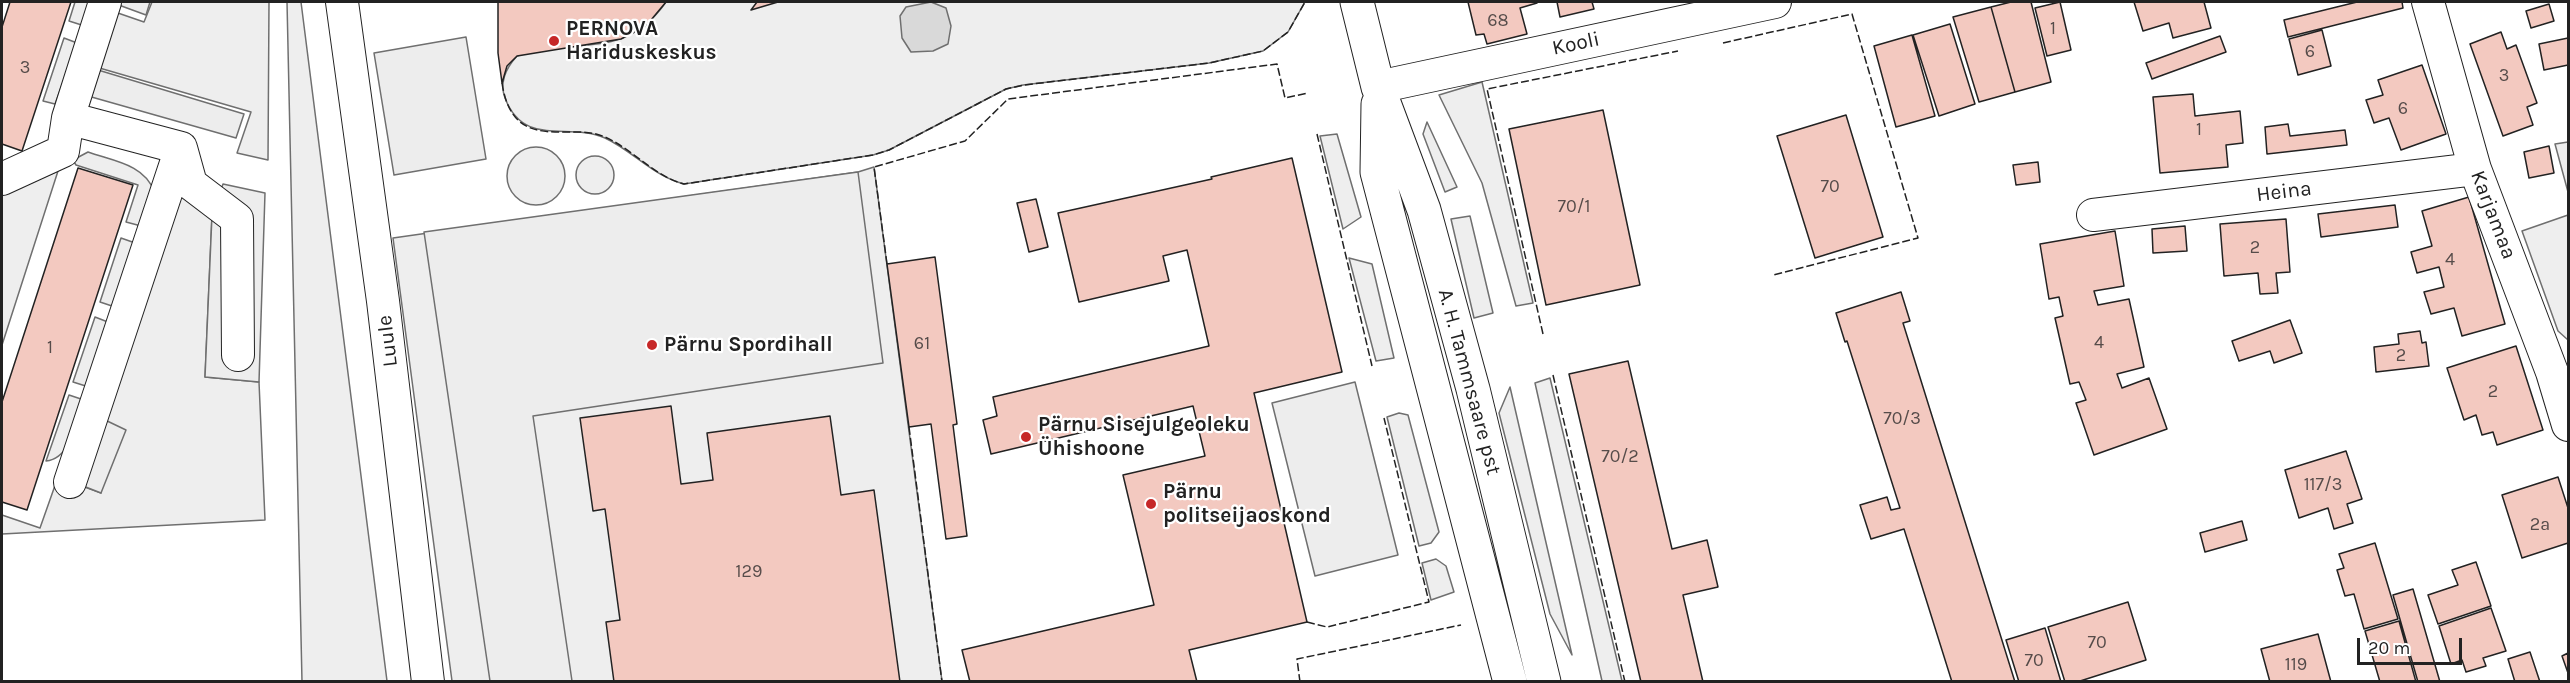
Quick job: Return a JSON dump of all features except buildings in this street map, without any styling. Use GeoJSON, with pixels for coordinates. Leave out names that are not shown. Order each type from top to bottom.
{"type":"FeatureCollection","features":[{"type":"Feature","properties":{"kind":"street"},"geometry":{"type":"LineString","coordinates":[[2,179],[63,151],[68,118],[105,2]]}},
{"type":"Feature","properties":{"kind":"street","name":"Luule"},"geometry":{"type":"LineString","coordinates":[[342,2],[383,301],[428,681]]}},
{"type":"Feature","properties":{"kind":"street","name":"A. H. Tammsaare pst"},"geometry":{"type":"LineString","coordinates":[[1357,2],[1378,87],[1424,210],[1473,389],[1544,681]]}},
{"type":"Feature","properties":{"kind":"street","name":"Kooli"},"geometry":{"type":"LineString","coordinates":[[1378,87],[1775,2]]}},
{"type":"Feature","properties":{"kind":"street","name":"Karjamaa"},"geometry":{"type":"LineString","coordinates":[[2428,2],[2475,169],[2560,369],[2568,426]]}},
{"type":"Feature","properties":{"kind":"street","name":"A. H. Tammsaare pst"},"geometry":{"type":"LineString","coordinates":[[1378,87],[1377,172],[1510,681]]}},
{"type":"Feature","properties":{"kind":"street"},"geometry":{"type":"LineString","coordinates":[[68,118],[181,148]]}},
{"type":"Feature","properties":{"kind":"street"},"geometry":{"type":"LineString","coordinates":[[181,148],[191,184],[237,219],[238,355]]}},
{"type":"Feature","properties":{"kind":"street"},"geometry":{"type":"LineString","coordinates":[[70,482],[181,148]]}},
{"type":"Feature","properties":{"kind":"street","name":"Heina"},"geometry":{"type":"LineString","coordinates":[[2093,215],[2475,169]]}},
{"type":"Feature","properties":{"kind":"shaded area"},"geometry":{"type":"Polygon","coordinates":[[[75,2],[99,2],[91,28],[69,21],[75,2]]]}},
{"type":"Feature","properties":{"kind":"shaded area"},"geometry":{"type":"Polygon","coordinates":[[[117,2],[150,2],[146,15],[116,4],[117,2]]]}},
{"type":"Feature","properties":{"kind":"shaded area"},"geometry":{"type":"Polygon","coordinates":[[[152,2],[269,2],[268,160],[237,153],[251,112],[96,67],[115,12],[144,22],[152,2]]]}},
{"type":"Feature","properties":{"kind":"shaded area"},"geometry":{"type":"Polygon","coordinates":[[[287,2],[301,2],[387,681],[302,681],[287,2]]]}},
{"type":"Feature","properties":{"kind":"shaded area"},"geometry":{"type":"Polygon","coordinates":[[[666,2],[1305,2],[1288,32],[1263,51],[1209,63],[1023,85],[1006,89],[889,150],[873,155],[684,184],[663,175],[605,138],[591,134],[535,128],[523,123],[513,113],[503,92],[503,81],[507,70],[517,56],[538,50],[616,40],[633,33],[650,21],[666,2]]]}},
{"type":"Feature","properties":{"kind":"shaded area"},"geometry":{"type":"Polygon","coordinates":[[[931,2],[946,8],[951,26],[948,44],[933,51],[911,52],[902,38],[900,16],[906,7],[931,2]]]}},
{"type":"Feature","properties":{"kind":"shaded area"},"geometry":{"type":"Polygon","coordinates":[[[466,37],[486,159],[394,175],[374,53],[466,37]]]}},
{"type":"Feature","properties":{"kind":"shaded area"},"geometry":{"type":"Polygon","coordinates":[[[64,38],[85,46],[66,74],[55,104],[43,101],[64,38]]]}},
{"type":"Feature","properties":{"kind":"shaded area"},"geometry":{"type":"Polygon","coordinates":[[[98,70],[244,114],[236,138],[88,96],[98,70]]]}},
{"type":"Feature","properties":{"kind":"shaded area"},"geometry":{"type":"Polygon","coordinates":[[[1482,82],[1533,303],[1516,306],[1482,183],[1439,95],[1482,82]]]}},
{"type":"Feature","properties":{"kind":"shaded area"},"geometry":{"type":"Polygon","coordinates":[[[1427,122],[1457,187],[1445,192],[1423,134],[1427,122]]]}},
{"type":"Feature","properties":{"kind":"shaded area"},"geometry":{"type":"Polygon","coordinates":[[[1337,134],[1361,217],[1343,229],[1320,136],[1337,134]]]}},
{"type":"Feature","properties":{"kind":"shaded area"},"geometry":{"type":"Polygon","coordinates":[[[2568,142],[2568,192],[2555,144],[2568,142]]]}},
{"type":"Feature","properties":{"kind":"shaded area"},"geometry":{"type":"Polygon","coordinates":[[[536,147],[552,152],[560,160],[565,176],[560,192],[552,200],[536,205],[520,200],[512,192],[507,176],[512,160],[520,152],[536,147]]]}},
{"type":"Feature","properties":{"kind":"shaded area"},"geometry":{"type":"Polygon","coordinates":[[[88,152],[127,165],[143,175],[149,182],[154,191],[145,227],[126,222],[138,185],[76,165],[73,160],[88,152]]]}},
{"type":"Feature","properties":{"kind":"shaded area"},"geometry":{"type":"Polygon","coordinates":[[[595,156],[608,162],[614,175],[608,188],[595,194],[582,188],[576,175],[582,162],[595,156]]]}},
{"type":"Feature","properties":{"kind":"shaded area","name":"Pärnu Spordihall"},"geometry":{"type":"Polygon","coordinates":[[[874,167],[942,681],[452,681],[393,238],[858,172],[874,167]]]}},
{"type":"Feature","properties":{"kind":"shaded area"},"geometry":{"type":"Polygon","coordinates":[[[58,171],[2,345],[2,195],[58,171]]]}},
{"type":"Feature","properties":{"kind":"shaded area"},"geometry":{"type":"Polygon","coordinates":[[[858,172],[883,363],[533,416],[572,681],[490,681],[424,232],[858,172]]]}},
{"type":"Feature","properties":{"kind":"shaded area"},"geometry":{"type":"Polygon","coordinates":[[[223,184],[265,193],[259,382],[205,377],[212,215],[223,184]]]}},
{"type":"Feature","properties":{"kind":"shaded area"},"geometry":{"type":"Polygon","coordinates":[[[180,192],[212,215],[205,377],[259,382],[265,520],[2,534],[2,515],[40,528],[58,477],[101,493],[103,419],[180,192]]]}},
{"type":"Feature","properties":{"kind":"shaded area"},"geometry":{"type":"Polygon","coordinates":[[[2568,215],[2568,340],[2558,331],[2522,231],[2568,215]]]}},
{"type":"Feature","properties":{"kind":"shaded area"},"geometry":{"type":"Polygon","coordinates":[[[1470,216],[1493,313],[1474,318],[1451,219],[1470,216]]]}},
{"type":"Feature","properties":{"kind":"shaded area"},"geometry":{"type":"Polygon","coordinates":[[[121,238],[138,244],[118,308],[100,302],[121,238]]]}},
{"type":"Feature","properties":{"kind":"shaded area"},"geometry":{"type":"Polygon","coordinates":[[[1349,258],[1372,264],[1394,358],[1376,361],[1349,258]]]}},
{"type":"Feature","properties":{"kind":"shaded area"},"geometry":{"type":"Polygon","coordinates":[[[95,317],[113,324],[92,388],[73,382],[95,317]]]}},
{"type":"Feature","properties":{"kind":"shaded area"},"geometry":{"type":"Polygon","coordinates":[[[1550,378],[1622,681],[1602,681],[1535,383],[1550,378]]]}},
{"type":"Feature","properties":{"kind":"shaded area"},"geometry":{"type":"Polygon","coordinates":[[[1355,382],[1398,555],[1315,576],[1272,403],[1355,382]]]}},
{"type":"Feature","properties":{"kind":"shaded area"},"geometry":{"type":"Polygon","coordinates":[[[1510,387],[1572,655],[1550,614],[1499,413],[1510,387]]]}},
{"type":"Feature","properties":{"kind":"shaded area"},"geometry":{"type":"Polygon","coordinates":[[[69,395],[84,400],[76,427],[68,446],[62,453],[46,461],[69,395]]]}},
{"type":"Feature","properties":{"kind":"shaded area"},"geometry":{"type":"Polygon","coordinates":[[[1399,413],[1408,415],[1439,532],[1431,543],[1419,546],[1387,417],[1399,413]]]}},
{"type":"Feature","properties":{"kind":"shaded area"},"geometry":{"type":"Polygon","coordinates":[[[103,419],[126,430],[101,493],[78,484],[103,419]]]}},
{"type":"Feature","properties":{"kind":"shaded area"},"geometry":{"type":"Polygon","coordinates":[[[1436,559],[1446,566],[1454,592],[1431,600],[1422,563],[1436,559]]]}},
{"type":"Feature","properties":{"kind":"fence"},"geometry":{"type":"LineString","coordinates":[[502,83],[509,108],[519,121],[527,126],[536,130],[586,132],[607,138],[660,174],[684,184],[873,155],[889,150],[1006,89],[1209,63],[1263,51],[1288,32],[1305,2]]}},
{"type":"Feature","properties":{"kind":"fence"},"geometry":{"type":"LineString","coordinates":[[1723,43],[1852,14],[1918,238],[1773,275]]}},
{"type":"Feature","properties":{"kind":"fence"},"geometry":{"type":"LineString","coordinates":[[1543,334],[1487,89],[1678,51]]}},
{"type":"Feature","properties":{"kind":"fence"},"geometry":{"type":"LineString","coordinates":[[887,264],[874,167],[965,141],[1008,99],[1277,64],[1285,98],[1308,93]]}},
{"type":"Feature","properties":{"kind":"fence"},"geometry":{"type":"LineString","coordinates":[[1317,134],[1372,366]]}},
{"type":"Feature","properties":{"kind":"fence"},"geometry":{"type":"LineString","coordinates":[[1553,375],[1625,682]]}},
{"type":"Feature","properties":{"kind":"fence"},"geometry":{"type":"LineString","coordinates":[[1307,622],[1327,627],[1429,602],[1384,418]]}},
{"type":"Feature","properties":{"kind":"fence"},"geometry":{"type":"LineString","coordinates":[[909,427],[942,682]]}},
{"type":"Feature","properties":{"kind":"fence"},"geometry":{"type":"LineString","coordinates":[[1300,682],[1297,659],[1461,625]]}},
{"type":"Feature","properties":{"kind":"place","name":"PERNOVA Hariduskeskus"},"geometry":{"type":"Point","coordinates":[554,41]}},
{"type":"Feature","properties":{"kind":"place","name":"Pärnu Spordihall"},"geometry":{"type":"Point","coordinates":[652,345]}},
{"type":"Feature","properties":{"kind":"place","name":"Pärnu Sisejulgeoleku Ühishoone"},"geometry":{"type":"Point","coordinates":[1026,437]}},
{"type":"Feature","properties":{"kind":"place","name":"Pärnu politseijaoskond"},"geometry":{"type":"Point","coordinates":[1151,504]}}]}
